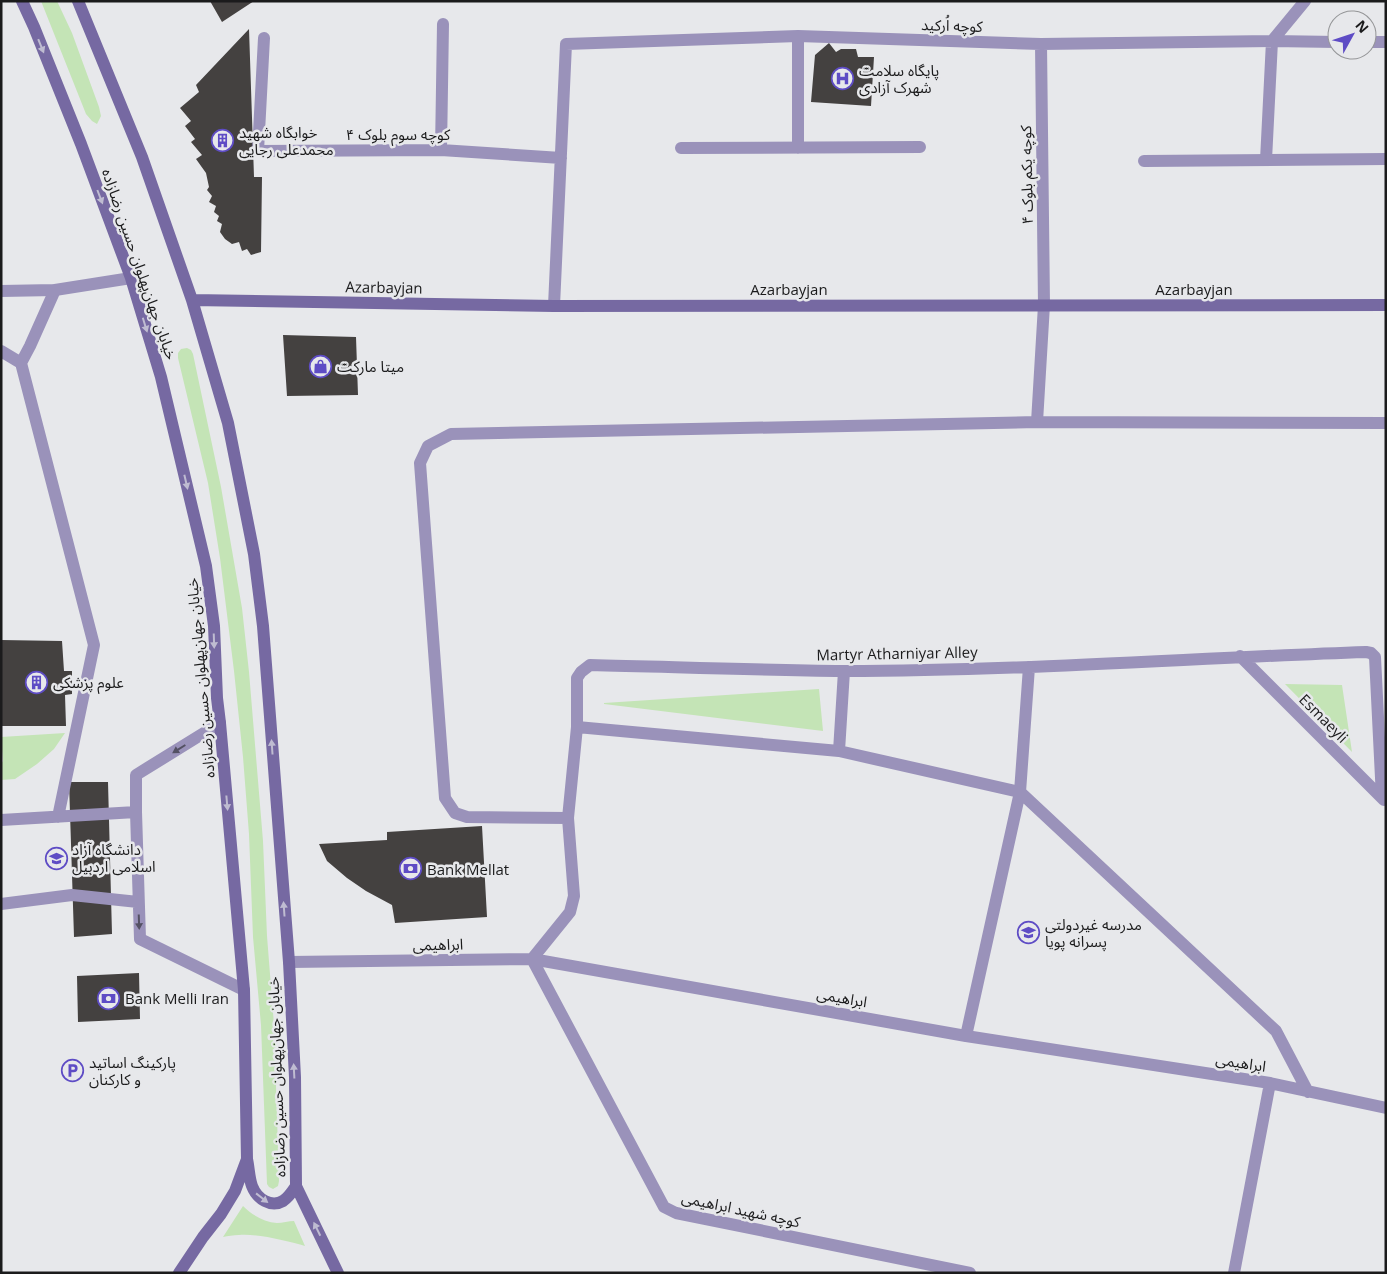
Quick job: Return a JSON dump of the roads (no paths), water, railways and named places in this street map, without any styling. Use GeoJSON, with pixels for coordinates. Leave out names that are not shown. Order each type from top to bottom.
{"type":"FeatureCollection","features":[{"type":"Feature","properties":{"kind":"main road","name":"خیابان جهان‌پهلوان حسین رضا‌زاده"},"geometry":{"type":"LineString","coordinates":[[22,1],[81,144],[131,278],[161,377],[206,566],[214,626],[216,698],[220,723],[244,990],[247,1160],[235,1191],[179,1273]]}},
{"type":"Feature","properties":{"kind":"main road","name":"خیابان جهان‌پهلوان حسین رضا‌زاده"},"geometry":{"type":"LineString","coordinates":[[78,1],[142,157],[192,300],[228,422],[254,554],[263,626],[295,1077],[296,1186],[338,1273]]}},
{"type":"Feature","properties":{"kind":"main road","name":"Azarbayjan"},"geometry":{"type":"LineString","coordinates":[[192,300],[554,306],[1386,305]]}},
{"type":"Feature","properties":{"kind":"main road"},"geometry":{"type":"LineString","coordinates":[[247,1160],[252,1187],[259,1198],[270,1203],[281,1202],[289,1196],[296,1186]]}},
{"type":"Feature","properties":{"kind":"street"},"geometry":{"type":"LineString","coordinates":[[1266,160],[1272,41],[1305,1]]}},
{"type":"Feature","properties":{"kind":"street"},"geometry":{"type":"LineString","coordinates":[[441,150],[443,24]]}},
{"type":"Feature","properties":{"kind":"street"},"geometry":{"type":"LineString","coordinates":[[798,36],[798,148]]}},
{"type":"Feature","properties":{"kind":"street","name":"کوچه اُرکید"},"geometry":{"type":"LineString","coordinates":[[561,158],[566,44],[798,36],[1041,44],[1327,42]]}},
{"type":"Feature","properties":{"kind":"street","name":"کوچه سوم بلوک ۴"},"geometry":{"type":"LineString","coordinates":[[264,38],[258,151],[441,150],[561,158]]}},
{"type":"Feature","properties":{"kind":"street","name":"کوچه یکم بلوک ۴"},"geometry":{"type":"LineString","coordinates":[[1037,422],[1044,306],[1041,44]]}},
{"type":"Feature","properties":{"kind":"street"},"geometry":{"type":"LineString","coordinates":[[682,148],[920,147]]}},
{"type":"Feature","properties":{"kind":"street"},"geometry":{"type":"LineString","coordinates":[[554,306],[561,158]]}},
{"type":"Feature","properties":{"kind":"street"},"geometry":{"type":"LineString","coordinates":[[1144,161],[1386,159]]}},
{"type":"Feature","properties":{"kind":"street"},"geometry":{"type":"LineString","coordinates":[[1,291],[54,290],[131,278]]}},
{"type":"Feature","properties":{"kind":"street"},"geometry":{"type":"LineString","coordinates":[[54,290],[30,346],[21,362],[94,645],[58,817]]}},
{"type":"Feature","properties":{"kind":"street"},"geometry":{"type":"LineString","coordinates":[[1,351],[21,362]]}},
{"type":"Feature","properties":{"kind":"street"},"geometry":{"type":"LineString","coordinates":[[568,818],[467,817],[455,813],[445,798],[420,463],[428,446],[451,434],[1037,422],[1386,423]]}},
{"type":"Feature","properties":{"kind":"street","name":"Martyr Atharniyar Alley"},"geometry":{"type":"LineString","coordinates":[[532,959],[570,912],[574,896],[568,818],[577,726],[577,678],[590,664],[844,671],[1029,667],[1240,656],[1366,652],[1371,653],[1375,657],[1384,800]]}},
{"type":"Feature","properties":{"kind":"street","name":"Esmaeyli"},"geometry":{"type":"LineString","coordinates":[[1240,656],[1384,800]]}},
{"type":"Feature","properties":{"kind":"street"},"geometry":{"type":"LineString","coordinates":[[966,1036],[1020,792],[1029,667]]}},
{"type":"Feature","properties":{"kind":"street"},"geometry":{"type":"LineString","coordinates":[[839,751],[844,671]]}},
{"type":"Feature","properties":{"kind":"street"},"geometry":{"type":"LineString","coordinates":[[220,723],[136,775],[140,939],[244,990]]}},
{"type":"Feature","properties":{"kind":"street"},"geometry":{"type":"LineString","coordinates":[[577,726],[839,751],[1020,792],[1276,1031],[1308,1092]]}},
{"type":"Feature","properties":{"kind":"street"},"geometry":{"type":"LineString","coordinates":[[1,820],[136,812]]}},
{"type":"Feature","properties":{"kind":"street"},"geometry":{"type":"LineString","coordinates":[[1,904],[72,896],[138,902]]}},
{"type":"Feature","properties":{"kind":"street","name":"ابراهیمی"},"geometry":{"type":"LineString","coordinates":[[288,962],[532,959],[966,1036],[1270,1083],[1386,1108]]}},
{"type":"Feature","properties":{"kind":"street","name":"کوچه شهید ابراهیمی"},"geometry":{"type":"LineString","coordinates":[[532,959],[664,1207],[676,1213],[970,1273]]}},
{"type":"Feature","properties":{"kind":"street"},"geometry":{"type":"LineString","coordinates":[[1234,1273],[1270,1083]]}},
{"type":"Feature","properties":{"kind":"place","name":"پایگاه سلامت شهرک آزادی"},"geometry":{"type":"Point","coordinates":[843,79]}},
{"type":"Feature","properties":{"kind":"place","name":"خوابگاه شهید محمدعلی رجایی"},"geometry":{"type":"Point","coordinates":[223,141]}},
{"type":"Feature","properties":{"kind":"place","name":"میتا مارکت"},"geometry":{"type":"Point","coordinates":[321,366]}},
{"type":"Feature","properties":{"kind":"place","name":"علوم پزشکی"},"geometry":{"type":"Point","coordinates":[37,682]}},
{"type":"Feature","properties":{"kind":"place","name":"دانشگاه آزاد اسلامی اردبیل"},"geometry":{"type":"Point","coordinates":[56,858]}},
{"type":"Feature","properties":{"kind":"place","name":"Bank Mellat"},"geometry":{"type":"Point","coordinates":[411,869]}},
{"type":"Feature","properties":{"kind":"place","name":"مدرسه غیردولتی پسرانه پویا"},"geometry":{"type":"Point","coordinates":[1029,933]}},
{"type":"Feature","properties":{"kind":"place","name":"Bank Melli Iran"},"geometry":{"type":"Point","coordinates":[109,998]}},
{"type":"Feature","properties":{"kind":"place","name":"پارکینگ اساتید و کارکنان"},"geometry":{"type":"Point","coordinates":[73,1071]}}]}
